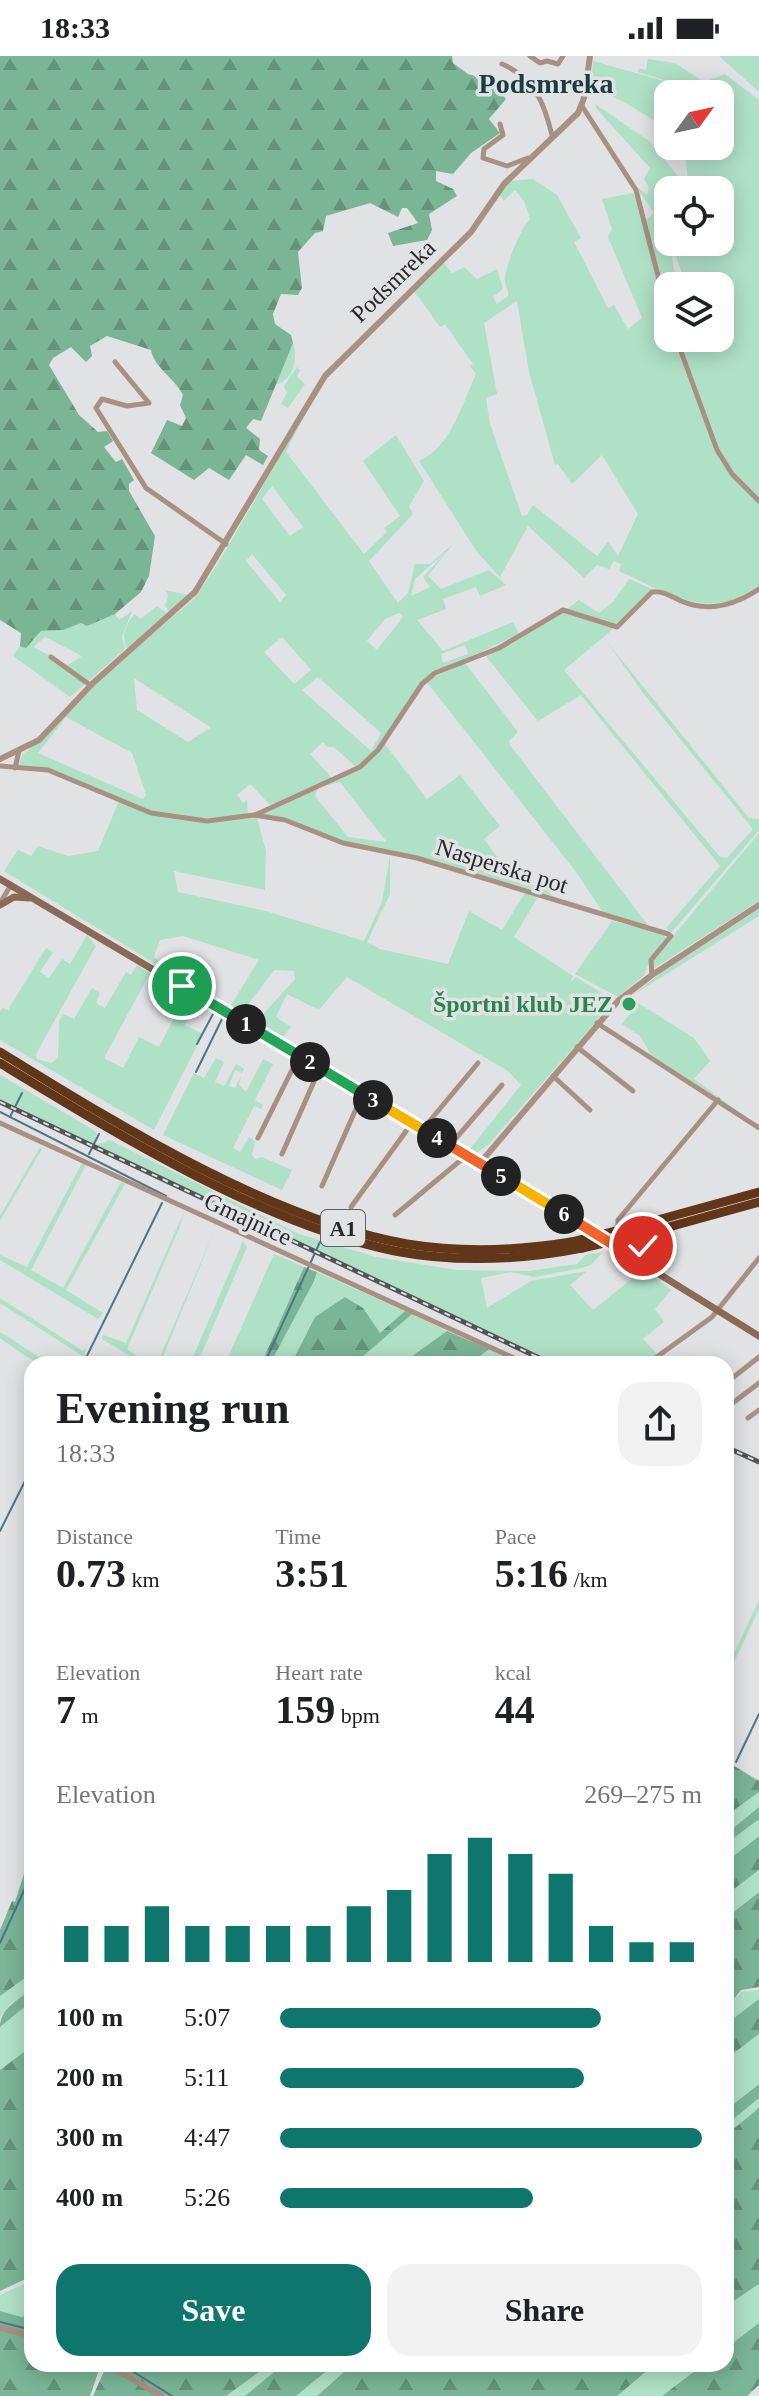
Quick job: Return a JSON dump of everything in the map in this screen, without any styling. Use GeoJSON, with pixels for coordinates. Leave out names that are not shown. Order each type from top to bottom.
{"type":"FeatureCollection","features":[{"type":"Feature","properties":{"kind":"highway","name":"A1"},"geometry":{"type":"LineString","coordinates":[[0,1052],[201,1166],[346,1229],[410,1244],[462,1250],[515,1249],[571,1242],[759,1192]]}},
{"type":"Feature","properties":{"kind":"highway","name":"A1"},"geometry":{"type":"LineString","coordinates":[[0,1063],[185,1168],[270,1208],[343,1237],[408,1253],[461,1259],[514,1258],[582,1248],[759,1202]]}},
{"type":"Feature","properties":{"kind":"main road"},"geometry":{"type":"LineString","coordinates":[[0,879],[467,1155],[759,1336]]}},
{"type":"Feature","properties":{"kind":"main road"},"geometry":{"type":"LineString","coordinates":[[0,891],[0,903],[17,897],[35,900]]}},
{"type":"Feature","properties":{"kind":"street"},"geometry":{"type":"LineString","coordinates":[[530,56],[540,63],[558,64],[563,56]]}},
{"type":"Feature","properties":{"kind":"street"},"geometry":{"type":"LineString","coordinates":[[590,56],[582,106],[636,190],[657,272]]}},
{"type":"Feature","properties":{"kind":"street"},"geometry":{"type":"LineString","coordinates":[[502,64],[521,75],[541,97],[552,135]]}},
{"type":"Feature","properties":{"kind":"street","name":"Podsmreka"},"geometry":{"type":"LineString","coordinates":[[0,759],[45,734],[90,685],[182,607],[227,544],[256,486],[320,382],[353,344],[471,232],[504,184],[582,106]]}},
{"type":"Feature","properties":{"kind":"street"},"geometry":{"type":"LineString","coordinates":[[500,124],[503,135],[484,149],[483,158],[507,166],[528,158]]}},
{"type":"Feature","properties":{"kind":"street"},"geometry":{"type":"LineString","coordinates":[[681,352],[717,450],[732,474],[759,501]]}},
{"type":"Feature","properties":{"kind":"street"},"geometry":{"type":"LineString","coordinates":[[115,362],[149,403],[127,406],[102,399],[96,408],[136,476],[161,499],[227,544]]}},
{"type":"Feature","properties":{"kind":"street"},"geometry":{"type":"LineString","coordinates":[[0,766],[48,770],[151,813],[207,821],[254,815],[360,767],[378,750],[429,677],[499,648],[554,614],[576,612],[599,624],[617,627],[652,592],[658,591],[687,603],[714,607],[737,602],[759,589]]}},
{"type":"Feature","properties":{"kind":"street"},"geometry":{"type":"LineString","coordinates":[[51,657],[90,685]]}},
{"type":"Feature","properties":{"kind":"street"},"geometry":{"type":"LineString","coordinates":[[15,768],[19,751]]}},
{"type":"Feature","properties":{"kind":"street","name":"Nasperska pot"},"geometry":{"type":"LineString","coordinates":[[254,815],[297,823],[330,839],[429,862],[668,934],[671,936],[651,960],[652,975]]}},
{"type":"Feature","properties":{"kind":"street"},"geometry":{"type":"LineString","coordinates":[[0,903],[11,885]]}},
{"type":"Feature","properties":{"kind":"street"},"geometry":{"type":"LineString","coordinates":[[480,1163],[597,1023],[652,975],[759,905]]}},
{"type":"Feature","properties":{"kind":"street"},"geometry":{"type":"LineString","coordinates":[[597,1023],[759,1128]]}},
{"type":"Feature","properties":{"kind":"street"},"geometry":{"type":"LineString","coordinates":[[576,1046],[633,1091]]}},
{"type":"Feature","properties":{"kind":"street"},"geometry":{"type":"LineString","coordinates":[[258,1138],[299,1056]]}},
{"type":"Feature","properties":{"kind":"street"},"geometry":{"type":"LineString","coordinates":[[423,1129],[478,1063]]}},
{"type":"Feature","properties":{"kind":"street"},"geometry":{"type":"LineString","coordinates":[[282,1154],[320,1068]]}},
{"type":"Feature","properties":{"kind":"street"},"geometry":{"type":"LineString","coordinates":[[552,1076],[590,1110]]}},
{"type":"Feature","properties":{"kind":"street"},"geometry":{"type":"LineString","coordinates":[[450,1145],[502,1085]]}},
{"type":"Feature","properties":{"kind":"street"},"geometry":{"type":"LineString","coordinates":[[322,1186],[363,1093]]}},
{"type":"Feature","properties":{"kind":"street"},"geometry":{"type":"LineString","coordinates":[[635,1258],[642,1243],[617,1222],[718,1100]]}},
{"type":"Feature","properties":{"kind":"street","name":"Gmajnice"},"geometry":{"type":"LineString","coordinates":[[0,1123],[509,1356]]}},
{"type":"Feature","properties":{"kind":"street"},"geometry":{"type":"LineString","coordinates":[[351,1207],[412,1123]]}},
{"type":"Feature","properties":{"kind":"street"},"geometry":{"type":"LineString","coordinates":[[395,1215],[467,1155]]}},
{"type":"Feature","properties":{"kind":"street"},"geometry":{"type":"LineString","coordinates":[[658,1356],[712,1317],[759,1258]]}},
{"type":"Feature","properties":{"kind":"street"},"geometry":{"type":"LineString","coordinates":[[734,1377],[759,1357]]}},
{"type":"Feature","properties":{"kind":"street"},"geometry":{"type":"LineString","coordinates":[[734,1402],[759,1383]]}},
{"type":"Feature","properties":{"kind":"street"},"geometry":{"type":"LineString","coordinates":[[748,1418],[759,1410]]}},
{"type":"Feature","properties":{"kind":"street"},"geometry":{"type":"LineString","coordinates":[[0,2328],[24,2334]]}},
{"type":"Feature","properties":{"kind":"street"},"geometry":{"type":"LineString","coordinates":[[120,2372],[162,2396]]}},
{"type":"Feature","properties":{"kind":"green space"},"geometry":{"type":"Polygon","coordinates":[[[0,56],[452,56],[453,63],[468,74],[491,81],[506,99],[489,119],[500,133],[471,153],[453,174],[436,171],[436,181],[453,189],[457,196],[429,214],[432,230],[427,240],[393,246],[388,233],[418,223],[407,208],[402,208],[398,217],[370,203],[326,216],[323,231],[315,233],[298,252],[302,288],[298,295],[281,294],[273,314],[275,324],[291,335],[293,343],[261,421],[253,419],[246,428],[260,439],[259,450],[268,456],[263,465],[246,455],[229,480],[209,468],[194,480],[151,453],[167,420],[182,426],[186,418],[180,405],[183,395],[156,362],[151,350],[107,336],[90,346],[92,356],[86,362],[71,347],[53,358],[49,365],[79,415],[98,432],[107,431],[113,441],[104,447],[116,462],[122,459],[134,480],[129,484],[129,491],[155,536],[149,576],[141,592],[115,614],[87,626],[81,623],[63,630],[41,631],[26,648],[20,646],[21,633],[0,620],[0,56]]]}},
{"type":"Feature","properties":{"kind":"green space"},"geometry":{"type":"Polygon","coordinates":[[[719,56],[759,56],[759,92],[719,56]]]}},
{"type":"Feature","properties":{"kind":"green space"},"geometry":{"type":"Polygon","coordinates":[[[648,59],[675,63],[701,80],[664,80],[638,72],[639,68],[646,70],[648,59]]]}},
{"type":"Feature","properties":{"kind":"green space"},"geometry":{"type":"Polygon","coordinates":[[[593,61],[661,80],[654,80],[654,120],[591,87],[593,61]]]}},
{"type":"Feature","properties":{"kind":"green space"},"geometry":{"type":"Polygon","coordinates":[[[725,74],[733,80],[709,80],[725,74]]]}},
{"type":"Feature","properties":{"kind":"green space"},"geometry":{"type":"Polygon","coordinates":[[[734,81],[759,100],[759,498],[733,473],[719,451],[683,352],[734,352],[734,272],[681,272],[676,256],[734,256],[734,176],[687,176],[686,160],[734,160],[734,81]]]}},
{"type":"Feature","properties":{"kind":"green space"},"geometry":{"type":"Polygon","coordinates":[[[595,104],[649,141],[654,147],[654,160],[665,160],[678,176],[654,176],[654,213],[635,185],[647,195],[649,187],[644,179],[650,168],[595,104]]]}},
{"type":"Feature","properties":{"kind":"green space"},"geometry":{"type":"Polygon","coordinates":[[[533,179],[557,195],[581,238],[574,242],[608,308],[614,305],[628,329],[642,318],[608,237],[612,229],[602,199],[633,193],[655,272],[654,352],[678,352],[716,453],[729,474],[759,504],[759,586],[741,597],[706,603],[672,595],[619,571],[621,564],[614,561],[609,569],[597,565],[584,578],[528,526],[500,577],[477,552],[419,461],[439,446],[447,435],[476,374],[470,366],[473,364],[445,324],[440,327],[414,291],[443,262],[452,273],[464,267],[477,279],[497,269],[503,289],[493,297],[497,304],[508,296],[505,280],[508,264],[518,238],[530,219],[524,201],[515,190],[504,201],[499,194],[511,181],[533,179]],[[517,301],[484,323],[497,394],[486,398],[490,424],[522,516],[527,515],[533,505],[597,556],[608,542],[618,556],[638,514],[602,455],[572,484],[558,464],[555,465],[529,372],[517,301]]]}},
{"type":"Feature","properties":{"kind":"green space"},"geometry":{"type":"Polygon","coordinates":[[[654,213],[654,252],[646,220],[654,213]]]}},
{"type":"Feature","properties":{"kind":"green space"},"geometry":{"type":"Polygon","coordinates":[[[655,256],[672,256],[674,272],[659,272],[655,256]]]}},
{"type":"Feature","properties":{"kind":"green space"},"geometry":{"type":"Polygon","coordinates":[[[293,343],[293,368],[287,378],[275,385],[293,343]]]}},
{"type":"Feature","properties":{"kind":"green space"},"geometry":{"type":"Polygon","coordinates":[[[297,367],[300,370],[297,377],[305,384],[288,408],[281,404],[287,393],[284,386],[297,367]]]}},
{"type":"Feature","properties":{"kind":"green space"},"geometry":{"type":"Polygon","coordinates":[[[307,410],[286,452],[364,554],[387,532],[384,528],[400,516],[363,461],[396,435],[424,481],[409,506],[413,514],[369,561],[398,603],[408,593],[415,564],[430,564],[452,545],[428,576],[441,589],[489,570],[506,585],[480,596],[476,587],[443,599],[446,609],[417,620],[443,651],[513,622],[519,634],[428,676],[375,750],[357,768],[334,747],[327,747],[323,742],[310,754],[332,778],[270,805],[250,784],[237,795],[243,803],[247,800],[248,814],[198,818],[160,814],[52,770],[18,765],[23,754],[46,736],[108,671],[194,599],[219,562],[307,410]],[[272,486],[262,499],[290,536],[303,527],[272,486]],[[448,550],[415,579],[411,596],[430,587],[423,577],[448,550]],[[252,554],[246,561],[280,602],[286,595],[252,554]],[[399,613],[385,619],[367,641],[377,650],[403,617],[399,613]],[[282,637],[264,652],[294,684],[311,670],[282,637]],[[465,645],[441,654],[443,663],[468,654],[465,645]],[[318,677],[302,690],[371,751],[381,733],[318,677]],[[134,678],[137,710],[188,742],[210,727],[134,678]],[[66,717],[38,753],[143,799],[146,795],[132,753],[66,717]]]}},
{"type":"Feature","properties":{"kind":"green space"},"geometry":{"type":"Polygon","coordinates":[[[629,579],[652,589],[614,626],[567,609],[579,600],[599,613],[613,602],[629,579]]]}},
{"type":"Feature","properties":{"kind":"green space"},"geometry":{"type":"Polygon","coordinates":[[[165,590],[189,595],[170,612],[165,606],[168,595],[165,590]]]}},
{"type":"Feature","properties":{"kind":"green space"},"geometry":{"type":"Polygon","coordinates":[[[157,606],[168,614],[127,649],[125,635],[132,618],[135,614],[140,619],[157,606]]]}},
{"type":"Feature","properties":{"kind":"green space"},"geometry":{"type":"Polygon","coordinates":[[[132,611],[122,637],[125,649],[70,697],[13,656],[20,646],[31,644],[41,631],[63,630],[82,622],[87,626],[115,614],[119,620],[132,611]],[[45,637],[33,647],[68,665],[80,655],[45,637]]]}},
{"type":"Feature","properties":{"kind":"green space"},"geometry":{"type":"Polygon","coordinates":[[[563,612],[613,629],[564,670],[720,857],[727,858],[753,829],[643,693],[608,643],[749,818],[759,819],[759,830],[671,933],[666,928],[720,866],[581,695],[538,721],[485,655],[563,612]]]}},
{"type":"Feature","properties":{"kind":"green space"},"geometry":{"type":"Polygon","coordinates":[[[465,663],[518,732],[509,741],[510,745],[651,929],[604,914],[576,872],[426,681],[465,663]]]}},
{"type":"Feature","properties":{"kind":"green space"},"geometry":{"type":"Polygon","coordinates":[[[384,743],[427,799],[460,775],[500,826],[484,839],[515,881],[546,888],[552,896],[417,856],[339,841],[297,822],[263,815],[263,811],[318,787],[315,796],[348,837],[386,842],[340,782],[318,787],[358,766],[384,743]]]}},
{"type":"Feature","properties":{"kind":"green space"},"geometry":{"type":"Polygon","coordinates":[[[119,801],[148,814],[200,822],[257,818],[266,851],[265,890],[174,871],[178,892],[266,911],[364,941],[382,902],[390,855],[390,894],[367,942],[380,949],[448,964],[469,911],[502,930],[525,893],[538,897],[514,937],[573,976],[570,982],[576,977],[614,1001],[489,1144],[475,1154],[470,1149],[521,1085],[508,1071],[347,977],[319,1010],[287,994],[276,1017],[291,1027],[282,1039],[257,1021],[295,979],[294,971],[274,970],[240,1015],[229,1008],[259,960],[183,936],[160,940],[154,957],[161,963],[159,966],[4,871],[18,850],[31,856],[38,846],[68,856],[98,851],[119,801]]]}},
{"type":"Feature","properties":{"kind":"green space"},"geometry":{"type":"Polygon","coordinates":[[[759,833],[759,901],[653,969],[652,962],[759,833]]]}},
{"type":"Feature","properties":{"kind":"green space"},"geometry":{"type":"Polygon","coordinates":[[[759,909],[759,916],[633,995],[662,972],[759,909]]]}},
{"type":"Feature","properties":{"kind":"green space"},"geometry":{"type":"Polygon","coordinates":[[[612,921],[663,934],[667,939],[651,958],[644,975],[618,997],[575,974],[612,921]]]}},
{"type":"Feature","properties":{"kind":"green space"},"geometry":{"type":"Polygon","coordinates":[[[87,935],[96,946],[36,1054],[37,1059],[51,1063],[58,1058],[59,1021],[63,1014],[74,1019],[92,988],[100,993],[96,1003],[105,1008],[126,972],[131,975],[137,965],[150,973],[104,1058],[123,1068],[139,1037],[159,1047],[186,995],[195,1005],[185,1025],[203,1034],[154,1130],[0,1040],[0,1011],[3,1008],[8,1010],[46,948],[53,952],[40,972],[49,978],[62,959],[70,964],[87,935]]]}},
{"type":"Feature","properties":{"kind":"green space"},"geometry":{"type":"Polygon","coordinates":[[[638,1003],[694,1038],[710,1061],[694,1079],[747,1118],[651,1055],[640,1036],[622,1024],[638,1003]]]}},
{"type":"Feature","properties":{"kind":"green space"},"geometry":{"type":"Polygon","coordinates":[[[216,1058],[224,1062],[215,1082],[224,1086],[236,1064],[244,1069],[242,1073],[235,1070],[229,1086],[235,1088],[241,1076],[239,1085],[246,1092],[263,1059],[273,1064],[255,1100],[263,1105],[261,1109],[254,1106],[233,1148],[240,1152],[249,1137],[255,1141],[252,1155],[255,1159],[262,1157],[292,1170],[282,1190],[163,1135],[194,1073],[204,1078],[216,1058]]]}},
{"type":"Feature","properties":{"kind":"green space"},"geometry":{"type":"Polygon","coordinates":[[[0,1075],[92,1129],[97,1134],[94,1144],[0,1099],[0,1075]]]}},
{"type":"Feature","properties":{"kind":"green space"},"geometry":{"type":"Polygon","coordinates":[[[110,1140],[299,1234],[376,1257],[457,1270],[529,1271],[577,1264],[586,1255],[603,1252],[591,1265],[582,1268],[534,1277],[511,1272],[481,1278],[487,1308],[531,1281],[587,1271],[570,1285],[593,1310],[644,1269],[671,1290],[655,1309],[664,1322],[643,1339],[657,1354],[541,1356],[96,1145],[110,1140]]]}},
{"type":"Feature","properties":{"kind":"green space"},"geometry":{"type":"Polygon","coordinates":[[[40,1147],[42,1149],[0,1221],[0,1216],[40,1147]]]}},
{"type":"Feature","properties":{"kind":"green space"},"geometry":{"type":"Polygon","coordinates":[[[82,1163],[86,1165],[31,1270],[63,1288],[121,1182],[125,1184],[66,1290],[103,1313],[98,1319],[0,1260],[0,1255],[27,1267],[82,1163]]]}},
{"type":"Feature","properties":{"kind":"green space"},"geometry":{"type":"Polygon","coordinates":[[[184,1212],[127,1349],[137,1356],[130,1356],[102,1339],[103,1335],[126,1343],[184,1212]]]}},
{"type":"Feature","properties":{"kind":"green space"},"geometry":{"type":"Polygon","coordinates":[[[214,1232],[163,1356],[160,1356],[214,1232]]]}},
{"type":"Feature","properties":{"kind":"green space"},"geometry":{"type":"Polygon","coordinates":[[[243,1241],[247,1247],[200,1356],[193,1356],[243,1241]]]}},
{"type":"Feature","properties":{"kind":"green space"},"geometry":{"type":"Polygon","coordinates":[[[274,1254],[304,1267],[265,1356],[229,1356],[274,1254]]]}},
{"type":"Feature","properties":{"kind":"green space"},"geometry":{"type":"Polygon","coordinates":[[[304,1267],[317,1272],[274,1356],[265,1356],[304,1267]]]}},
{"type":"Feature","properties":{"kind":"green space"},"geometry":{"type":"Polygon","coordinates":[[[317,1272],[405,1311],[380,1333],[356,1303],[345,1298],[315,1317],[295,1356],[274,1356],[317,1272]]]}},
{"type":"Feature","properties":{"kind":"green space"},"geometry":{"type":"Polygon","coordinates":[[[345,1297],[363,1308],[380,1333],[405,1311],[412,1314],[363,1356],[295,1356],[315,1317],[345,1297]]]}},
{"type":"Feature","properties":{"kind":"green space"},"geometry":{"type":"Polygon","coordinates":[[[0,1298],[83,1351],[86,1348],[84,1356],[82,1356],[0,1303],[0,1298]]]}},
{"type":"Feature","properties":{"kind":"green space"},"geometry":{"type":"Polygon","coordinates":[[[412,1314],[447,1331],[412,1356],[363,1356],[412,1314]]]}},
{"type":"Feature","properties":{"kind":"green space"},"geometry":{"type":"Polygon","coordinates":[[[447,1331],[489,1349],[480,1356],[412,1356],[447,1331]]]}},
{"type":"Feature","properties":{"kind":"green space"},"geometry":{"type":"Polygon","coordinates":[[[0,1332],[38,1356],[24,1355],[0,1338],[0,1332]]]}},
{"type":"Feature","properties":{"kind":"green space"},"geometry":{"type":"Polygon","coordinates":[[[489,1349],[504,1356],[480,1356],[489,1349]]]}},
{"type":"Feature","properties":{"kind":"green space"},"geometry":{"type":"Polygon","coordinates":[[[759,1600],[759,1609],[734,1662],[734,1653],[759,1600]]]}},
{"type":"Feature","properties":{"kind":"green space"},"geometry":{"type":"Polygon","coordinates":[[[734,1766],[759,1781],[759,1792],[734,1810],[734,1766]]]}},
{"type":"Feature","properties":{"kind":"green space"},"geometry":{"type":"Polygon","coordinates":[[[759,1792],[759,1807],[734,1827],[734,1810],[759,1792]]]}},
{"type":"Feature","properties":{"kind":"green space"},"geometry":{"type":"Polygon","coordinates":[[[759,1807],[759,1819],[734,1838],[734,1827],[759,1807]]]}},
{"type":"Feature","properties":{"kind":"green space"},"geometry":{"type":"Polygon","coordinates":[[[759,1819],[759,1836],[734,1856],[734,1838],[759,1819]]]}},
{"type":"Feature","properties":{"kind":"green space"},"geometry":{"type":"Polygon","coordinates":[[[759,1836],[759,1870],[734,1889],[734,1856],[759,1836]]]}},
{"type":"Feature","properties":{"kind":"green space"},"geometry":{"type":"Polygon","coordinates":[[[759,1870],[759,1892],[734,1912],[734,1889],[759,1870]]]}},
{"type":"Feature","properties":{"kind":"green space"},"geometry":{"type":"Polygon","coordinates":[[[24,1874],[24,1979],[0,1996],[0,1930],[12,1901],[15,1902],[24,1874]]]}},
{"type":"Feature","properties":{"kind":"green space"},"geometry":{"type":"Polygon","coordinates":[[[759,1892],[759,1987],[741,1990],[734,1999],[734,1912],[759,1892]]]}},
{"type":"Feature","properties":{"kind":"green space"},"geometry":{"type":"Polygon","coordinates":[[[24,1979],[24,1995],[11,2003],[0,2017],[0,1996],[24,1979]]]}},
{"type":"Feature","properties":{"kind":"green space"},"geometry":{"type":"Polygon","coordinates":[[[759,1990],[759,1999],[734,2018],[734,2000],[741,1992],[759,1990]]]}},
{"type":"Feature","properties":{"kind":"green space"},"geometry":{"type":"Polygon","coordinates":[[[24,1996],[24,2008],[0,2027],[6,2010],[24,1996]]]}},
{"type":"Feature","properties":{"kind":"green space"},"geometry":{"type":"Polygon","coordinates":[[[759,1999],[759,2034],[734,2053],[734,2018],[759,1999]]]}},
{"type":"Feature","properties":{"kind":"green space"},"geometry":{"type":"Polygon","coordinates":[[[24,2008],[24,2052],[0,2070],[0,2027],[24,2008]]]}},
{"type":"Feature","properties":{"kind":"green space"},"geometry":{"type":"Polygon","coordinates":[[[759,2034],[759,2084],[734,2104],[734,2053],[759,2034]]]}},
{"type":"Feature","properties":{"kind":"green space"},"geometry":{"type":"Polygon","coordinates":[[[24,2052],[24,2280],[0,2291],[0,2070],[24,2052]]]}},
{"type":"Feature","properties":{"kind":"green space"},"geometry":{"type":"Polygon","coordinates":[[[759,2084],[759,2098],[734,2118],[734,2104],[759,2084]]]}},
{"type":"Feature","properties":{"kind":"green space"},"geometry":{"type":"Polygon","coordinates":[[[759,2098],[759,2108],[734,2128],[734,2118],[759,2098]]]}},
{"type":"Feature","properties":{"kind":"green space"},"geometry":{"type":"Polygon","coordinates":[[[759,2108],[759,2284],[734,2301],[734,2128],[759,2108]]]}},
{"type":"Feature","properties":{"kind":"green space"},"geometry":{"type":"Polygon","coordinates":[[[24,2284],[24,2316],[0,2311],[0,2295],[24,2284]]]}},
{"type":"Feature","properties":{"kind":"green space"},"geometry":{"type":"Polygon","coordinates":[[[759,2284],[759,2323],[734,2342],[734,2301],[759,2284]]]}},
{"type":"Feature","properties":{"kind":"green space"},"geometry":{"type":"Polygon","coordinates":[[[0,2311],[24,2316],[24,2332],[0,2326],[0,2311]]]}},
{"type":"Feature","properties":{"kind":"green space"},"geometry":{"type":"Polygon","coordinates":[[[759,2323],[759,2385],[747,2396],[662,2396],[694,2372],[734,2372],[734,2342],[759,2323]]]}},
{"type":"Feature","properties":{"kind":"green space"},"geometry":{"type":"Polygon","coordinates":[[[0,2330],[24,2337],[24,2372],[98,2372],[90,2396],[0,2396],[0,2330]]]}},
{"type":"Feature","properties":{"kind":"green space"},"geometry":{"type":"Polygon","coordinates":[[[104,2372],[115,2372],[159,2396],[93,2396],[104,2372]]]}},
{"type":"Feature","properties":{"kind":"green space"},"geometry":{"type":"Polygon","coordinates":[[[126,2372],[259,2372],[226,2396],[167,2396],[126,2372]]]}},
{"type":"Feature","properties":{"kind":"green space"},"geometry":{"type":"Polygon","coordinates":[[[259,2372],[274,2372],[245,2396],[226,2396],[259,2372]]]}},
{"type":"Feature","properties":{"kind":"green space"},"geometry":{"type":"Polygon","coordinates":[[[274,2372],[325,2372],[296,2396],[245,2396],[274,2372]]]}},
{"type":"Feature","properties":{"kind":"green space"},"geometry":{"type":"Polygon","coordinates":[[[325,2372],[344,2372],[317,2396],[296,2396],[325,2372]]]}},
{"type":"Feature","properties":{"kind":"green space"},"geometry":{"type":"Polygon","coordinates":[[[344,2372],[646,2372],[617,2396],[317,2396],[344,2372]]]}},
{"type":"Feature","properties":{"kind":"green space"},"geometry":{"type":"Polygon","coordinates":[[[646,2372],[694,2372],[662,2396],[617,2396],[646,2372]]]}},
{"type":"Feature","properties":{"kind":"waterway"},"geometry":{"type":"LineString","coordinates":[[197,1044],[213,1014]]}},
{"type":"Feature","properties":{"kind":"waterway"},"geometry":{"type":"LineString","coordinates":[[196,1072],[222,1019]]}},
{"type":"Feature","properties":{"kind":"waterway"},"geometry":{"type":"LineString","coordinates":[[10,1117],[22,1093]]}},
{"type":"Feature","properties":{"kind":"waterway"},"geometry":{"type":"LineString","coordinates":[[0,1112],[166,1196]]}},
{"type":"Feature","properties":{"kind":"waterway"},"geometry":{"type":"LineString","coordinates":[[89,1154],[99,1134]]}},
{"type":"Feature","properties":{"kind":"waterway"},"geometry":{"type":"LineString","coordinates":[[87,1356],[162,1203]]}},
{"type":"Feature","properties":{"kind":"waterway"},"geometry":{"type":"LineString","coordinates":[[268,1356],[320,1242]]}},
{"type":"Feature","properties":{"kind":"waterway"},"geometry":{"type":"LineString","coordinates":[[0,1531],[24,1483]]}},
{"type":"Feature","properties":{"kind":"waterway"},"geometry":{"type":"LineString","coordinates":[[736,1762],[759,1714]]}},
{"type":"Feature","properties":{"kind":"waterway"},"geometry":{"type":"LineString","coordinates":[[0,1943],[24,1890]]}},
{"type":"Feature","properties":{"kind":"waterway"},"geometry":{"type":"LineString","coordinates":[[0,2322],[24,2328]]}},
{"type":"Feature","properties":{"kind":"waterway"},"geometry":{"type":"LineString","coordinates":[[134,2372],[172,2396]]}},
{"type":"Feature","properties":{"kind":"railway"},"geometry":{"type":"LineString","coordinates":[[0,1102],[535,1356]]}},
{"type":"Feature","properties":{"kind":"railway"},"geometry":{"type":"LineString","coordinates":[[734,1451],[759,1462]]}},
{"type":"Feature","properties":{"kind":"place","name":"Športni klub JEZ"},"geometry":{"type":"Point","coordinates":[629,1004]}},
{"type":"Feature","properties":{"kind":"district","name":"Podsmreka"},"geometry":{"type":"Point","coordinates":[546,83]}},
{"type":"Feature","properties":{"kind":"route"},"geometry":{"type":"LineString","coordinates":[[182,986],[635,1258],[643,1246]]}}]}
